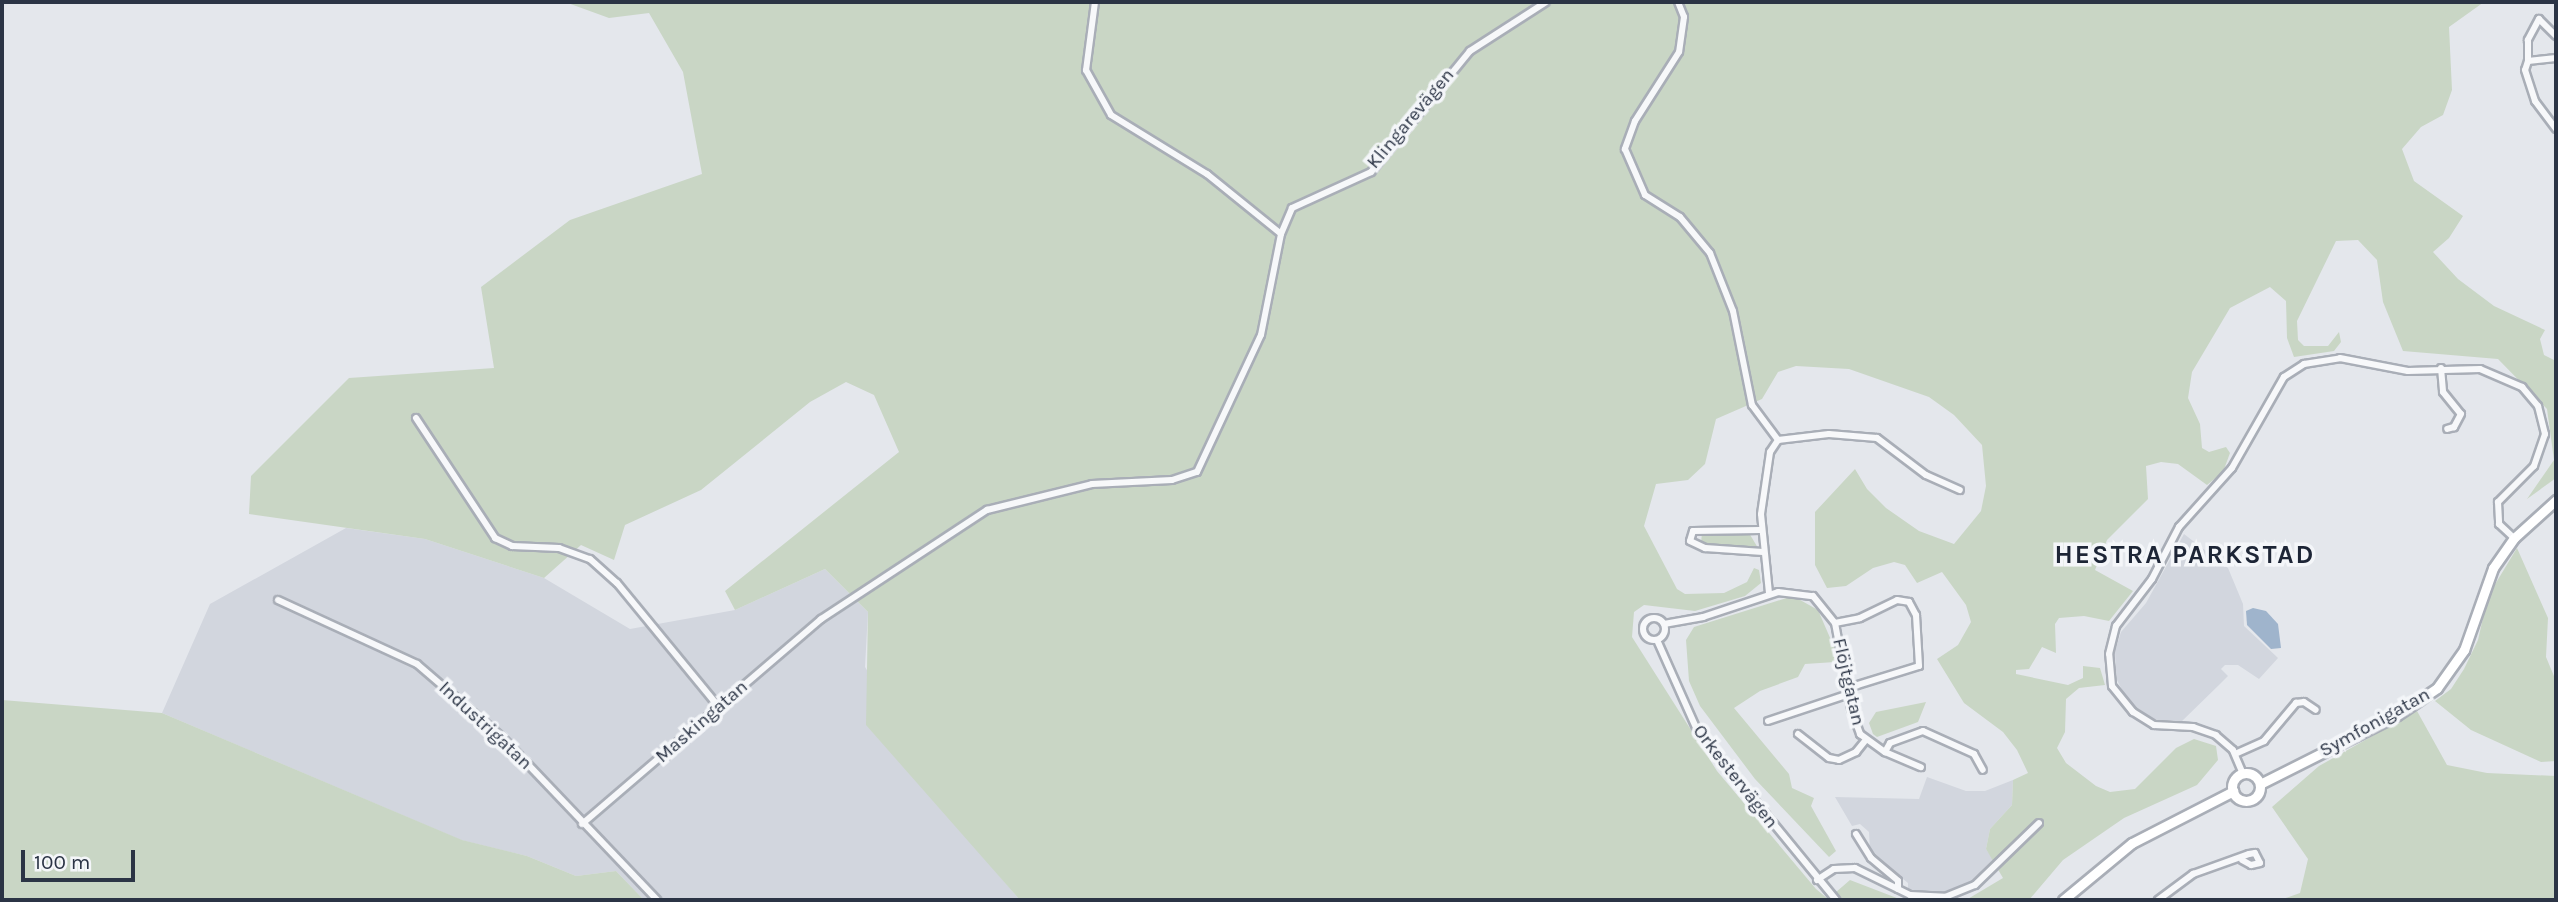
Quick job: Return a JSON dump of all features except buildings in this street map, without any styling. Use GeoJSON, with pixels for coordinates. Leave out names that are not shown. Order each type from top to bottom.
{"type":"FeatureCollection","features":[{"type":"Feature","properties":{"kind":"street"},"geometry":{"type":"LineString","coordinates":[[1095,2],[1086,70],[1111,115],[1207,174],[1281,234]]}},
{"type":"Feature","properties":{"kind":"street","name":"Klingarevägen"},"geometry":{"type":"LineString","coordinates":[[821,619],[986,510],[1093,484],[1172,480],[1197,472],[1261,335],[1281,234],[1292,208],[1371,172],[1470,51],[1546,2]]}},
{"type":"Feature","properties":{"kind":"street"},"geometry":{"type":"LineString","coordinates":[[1678,2],[1684,17],[1679,52],[1635,121],[1625,149],[1645,195],[1680,216],[1710,253],[1734,311],[1752,405],[1778,440]]}},
{"type":"Feature","properties":{"kind":"street"},"geometry":{"type":"LineString","coordinates":[[2556,36],[2539,19],[2528,40],[2525,70],[2535,101],[2556,129]]}},
{"type":"Feature","properties":{"kind":"street"},"geometry":{"type":"LineString","coordinates":[[2528,61],[2556,58]]}},
{"type":"Feature","properties":{"kind":"street"},"geometry":{"type":"LineString","coordinates":[[2242,774],[2235,754],[2210,732],[2154,725],[2124,704],[2109,673],[2116,626],[2152,579],[2179,527],[2232,468],[2284,377],[2312,362],[2340,358],[2399,371],[2466,367],[2498,374],[2522,387],[2541,413],[2545,434],[2539,458],[2497,507],[2499,524],[2514,538]]}},
{"type":"Feature","properties":{"kind":"street"},"geometry":{"type":"LineString","coordinates":[[2441,368],[2444,392],[2461,414],[2454,427],[2447,429]]}},
{"type":"Feature","properties":{"kind":"street"},"geometry":{"type":"LineString","coordinates":[[416,418],[495,538],[512,546],[559,548],[590,559],[617,583],[719,707]]}},
{"type":"Feature","properties":{"kind":"street"},"geometry":{"type":"LineString","coordinates":[[1769,593],[1760,530],[1770,452],[1778,440],[1829,434],[1877,438],[1926,475],[1960,490]]}},
{"type":"Feature","properties":{"kind":"street","name":"Symfonigatan"},"geometry":{"type":"LineString","coordinates":[[2260,784],[2397,715],[2437,688],[2464,650],[2487,579],[2514,538],[2556,499]]}},
{"type":"Feature","properties":{"kind":"street"},"geometry":{"type":"LineString","coordinates":[[1760,530],[1693,531],[1690,541],[1705,548],[1763,552]]}},
{"type":"Feature","properties":{"kind":"street","name":"Flöjtgatan"},"geometry":{"type":"LineString","coordinates":[[1664,624],[1703,617],[1769,593],[1807,593],[1825,607],[1835,623],[1854,722],[1865,741],[1921,767]]}},
{"type":"Feature","properties":{"kind":"street","name":"Industrigatan"},"geometry":{"type":"LineString","coordinates":[[278,600],[417,664],[502,737],[657,900]]}},
{"type":"Feature","properties":{"kind":"street"},"geometry":{"type":"LineString","coordinates":[[1768,721],[1919,666],[1916,615],[1909,602],[1897,600],[1860,618],[1835,623]]}},
{"type":"Feature","properties":{"kind":"street"},"geometry":{"type":"LineString","coordinates":[[1653,618],[1664,624],[1664,635],[1657,640],[1646,638],[1644,625],[1653,618]]}},
{"type":"Feature","properties":{"kind":"street","name":"Maskingatan"},"geometry":{"type":"LineString","coordinates":[[582,824],[821,619]]}},
{"type":"Feature","properties":{"kind":"street","name":"Orkestervägen"},"geometry":{"type":"LineString","coordinates":[[1657,640],[1697,730],[1836,900]]}},
{"type":"Feature","properties":{"kind":"street"},"geometry":{"type":"LineString","coordinates":[[2235,754],[2264,741],[2296,704],[2304,702],[2316,710]]}},
{"type":"Feature","properties":{"kind":"street"},"geometry":{"type":"LineString","coordinates":[[1885,752],[1890,743],[1923,731],[1974,754],[1983,770]]}},
{"type":"Feature","properties":{"kind":"street"},"geometry":{"type":"LineString","coordinates":[[1798,734],[1829,758],[1839,760],[1856,752],[1865,741]]}},
{"type":"Feature","properties":{"kind":"street"},"geometry":{"type":"LineString","coordinates":[[2242,774],[2252,774],[2260,784],[2257,796],[2249,800],[2239,799],[2233,791],[2234,780],[2242,774]]}},
{"type":"Feature","properties":{"kind":"street"},"geometry":{"type":"LineString","coordinates":[[2063,900],[2132,843],[2233,791]]}},
{"type":"Feature","properties":{"kind":"street"},"geometry":{"type":"LineString","coordinates":[[1817,880],[1833,869],[1856,867],[1898,889],[1928,898],[1962,892],[1987,876],[2039,823]]}},
{"type":"Feature","properties":{"kind":"street"},"geometry":{"type":"LineString","coordinates":[[1856,834],[1871,858],[1898,881],[1898,889]]}},
{"type":"Feature","properties":{"kind":"street"},"geometry":{"type":"LineString","coordinates":[[2158,900],[2193,874],[2242,860]]}},
{"type":"Feature","properties":{"kind":"shaded area"},"geometry":{"type":"Polygon","coordinates":[[[346,528],[425,539],[544,578],[630,629],[735,610],[825,569],[868,612],[865,667],[985,859],[1020,900],[644,900],[616,871],[576,876],[527,856],[461,840],[162,713],[210,604],[346,528]]]}},
{"type":"Feature","properties":{"kind":"shaded area"},"geometry":{"type":"Polygon","coordinates":[[[2184,534],[2228,568],[2243,604],[2244,626],[2278,658],[2259,679],[2238,665],[2225,665],[2221,669],[2228,676],[2220,684],[2180,723],[2167,723],[2145,716],[2126,698],[2116,678],[2115,651],[2121,632],[2146,603],[2184,534]]]}},
{"type":"Feature","properties":{"kind":"shaded area"},"geometry":{"type":"Polygon","coordinates":[[[1927,777],[1966,791],[1985,791],[2013,780],[2012,805],[1990,829],[1986,849],[1994,861],[1968,883],[1937,894],[1908,889],[1908,883],[1870,852],[1869,832],[1860,824],[1852,826],[1835,797],[1919,799],[1927,777]]]}},
{"type":"Feature","properties":{"kind":"green space"},"geometry":{"type":"Polygon","coordinates":[[[565,2],[2484,2],[2449,27],[2452,90],[2443,115],[2421,127],[2402,149],[2414,181],[2463,216],[2449,238],[2433,252],[2458,279],[2494,306],[2545,330],[2540,339],[2544,355],[2556,361],[2556,478],[2527,499],[2554,460],[2547,409],[2498,359],[2403,351],[2383,302],[2377,260],[2358,240],[2336,241],[2297,321],[2298,340],[2304,346],[2328,346],[2339,332],[2341,342],[2334,351],[2294,357],[2287,338],[2286,301],[2270,287],[2230,308],[2192,372],[2188,398],[2200,424],[2202,448],[2209,452],[2226,447],[2230,453],[2223,472],[2207,485],[2178,464],[2161,462],[2146,466],[2148,499],[2107,540],[2095,570],[2133,591],[2109,621],[2084,616],[2059,618],[2055,624],[2056,653],[2042,647],[2029,669],[2016,670],[2016,674],[2068,685],[2083,678],[2083,666],[2100,668],[2105,685],[2079,688],[2066,699],[2065,732],[2057,748],[2066,763],[2096,786],[2110,792],[2135,789],[2176,748],[2194,739],[2216,746],[2218,760],[2197,785],[2124,818],[2063,860],[2029,900],[1966,900],[2003,878],[1986,849],[1990,829],[2012,805],[2013,780],[2028,773],[2017,750],[2003,732],[1964,703],[1937,659],[1958,645],[1971,622],[1966,605],[1942,572],[1917,583],[1905,565],[1894,562],[1873,568],[1846,586],[1827,588],[1815,565],[1815,512],[1855,469],[1867,489],[1886,508],[1919,531],[1954,544],[1981,511],[1986,486],[1982,445],[1954,415],[1929,397],[1849,369],[1796,366],[1778,372],[1762,399],[1716,419],[1705,464],[1688,480],[1656,484],[1644,526],[1677,589],[1685,594],[1724,593],[1747,582],[1754,568],[1759,570],[1761,583],[1745,596],[1695,611],[1644,605],[1634,612],[1632,637],[1717,771],[1816,889],[1828,899],[1850,880],[1902,900],[1020,900],[866,725],[868,612],[825,569],[735,610],[725,591],[899,452],[874,395],[846,382],[810,402],[701,490],[625,525],[614,560],[581,545],[544,578],[425,539],[249,514],[251,476],[349,378],[494,368],[481,287],[570,220],[702,174],[683,72],[649,13],[609,18],[565,2]]]}},
{"type":"Feature","properties":{"kind":"green space"},"geometry":{"type":"Polygon","coordinates":[[[1702,533],[1749,533],[1758,548],[1701,543],[1702,533]]]}},
{"type":"Feature","properties":{"kind":"green space"},"geometry":{"type":"Polygon","coordinates":[[[2517,548],[2548,618],[2546,657],[2556,681],[2556,761],[2541,762],[2471,730],[2435,701],[2451,689],[2464,669],[2478,640],[2488,596],[2517,548]]]}},
{"type":"Feature","properties":{"kind":"green space"},"geometry":{"type":"Polygon","coordinates":[[[1793,596],[1818,610],[1834,647],[1835,662],[1805,664],[1798,677],[1760,691],[1734,708],[1789,774],[1792,788],[1814,798],[1811,806],[1836,851],[1829,857],[1755,779],[1700,706],[1689,681],[1686,640],[1694,627],[1793,596]]]}},
{"type":"Feature","properties":{"kind":"green space"},"geometry":{"type":"Polygon","coordinates":[[[2,700],[162,713],[462,840],[527,856],[576,876],[616,871],[644,900],[2,900],[2,700]]]}},
{"type":"Feature","properties":{"kind":"green space"},"geometry":{"type":"Polygon","coordinates":[[[1926,702],[1918,722],[1877,737],[1873,734],[1869,723],[1876,712],[1926,702]]]}},
{"type":"Feature","properties":{"kind":"green space"},"geometry":{"type":"Polygon","coordinates":[[[2417,711],[2447,765],[2487,773],[2556,776],[2556,900],[2280,900],[2300,893],[2308,859],[2272,807],[2319,766],[2417,711]]]}},
{"type":"Feature","properties":{"kind":"water"},"geometry":{"type":"Polygon","coordinates":[[[2253,608],[2266,611],[2278,624],[2281,648],[2271,649],[2247,625],[2246,611],[2253,608]]]}},
{"type":"Feature","properties":{"kind":"district","name":"HESTRA PARKSTAD"},"geometry":{"type":"Point","coordinates":[2185,555]}}]}
